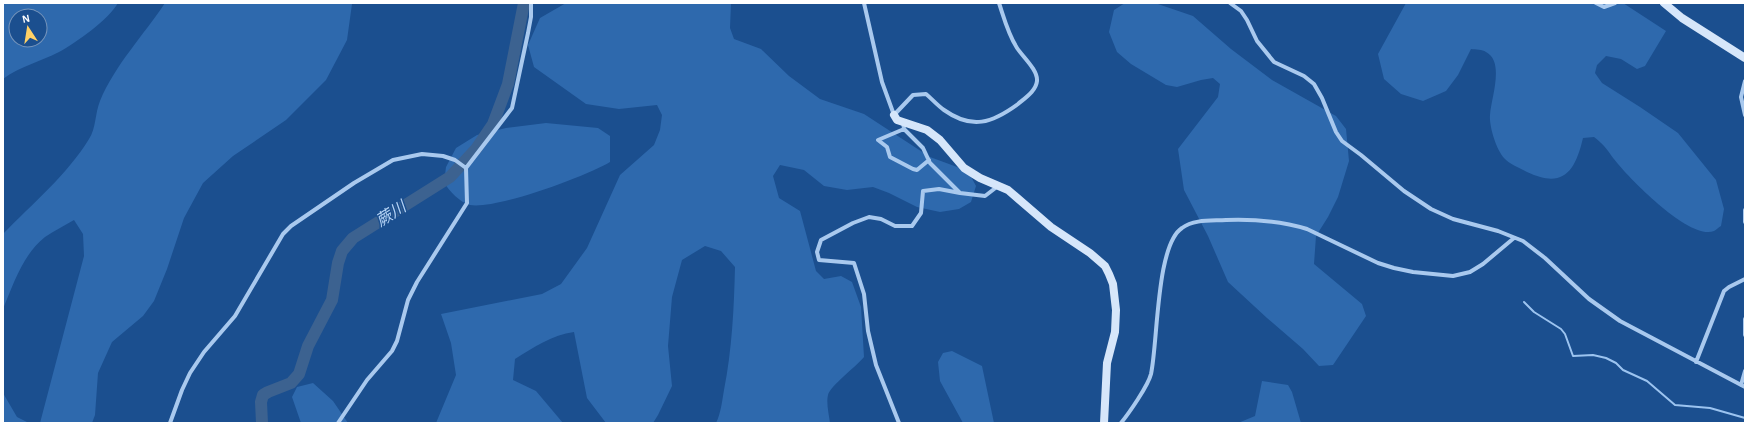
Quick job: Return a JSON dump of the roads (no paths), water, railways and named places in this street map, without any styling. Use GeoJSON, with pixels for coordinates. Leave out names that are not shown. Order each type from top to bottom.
{"type":"FeatureCollection","features":[{"type":"Feature","properties":{"kind":"street"},"geometry":{"type":"LineString","coordinates":[[338,423],[367,380],[392,351],[397,341],[408,300],[417,282],[468,203],[466,168],[512,108],[530,22],[531,3]]}},
{"type":"Feature","properties":{"kind":"street"},"geometry":{"type":"LineString","coordinates":[[864,3],[882,82],[894,115],[923,148],[929,160],[960,193]]}},
{"type":"Feature","properties":{"kind":"street"},"geometry":{"type":"LineString","coordinates":[[894,115],[913,95],[918,93],[926,94],[942,109],[967,122],[986,122],[1001,115],[1032,92],[1037,80],[1035,72],[1008,32],[999,3]]}},
{"type":"Feature","properties":{"kind":"street"},"geometry":{"type":"LineString","coordinates":[[1230,3],[1241,11],[1248,20],[1257,41],[1274,62],[1304,76],[1314,84],[1322,98],[1336,132],[1342,141],[1361,154],[1404,191],[1431,209],[1453,219],[1498,231],[1523,241],[1545,258],[1589,299],[1620,321],[1743,386],[1745,371]]}},
{"type":"Feature","properties":{"kind":"street"},"geometry":{"type":"LineString","coordinates":[[1596,3],[1604,7],[1615,3]]}},
{"type":"Feature","properties":{"kind":"street"},"geometry":{"type":"LineString","coordinates":[[1664,3],[1682,18],[1745,58]]}},
{"type":"Feature","properties":{"kind":"street"},"geometry":{"type":"LineString","coordinates":[[1745,81],[1741,97],[1745,115]]}},
{"type":"Feature","properties":{"kind":"street"},"geometry":{"type":"LineString","coordinates":[[929,160],[917,170],[913,169],[890,156],[887,147],[878,140],[904,126],[927,130],[940,140],[964,168],[980,178],[1008,190],[1051,228],[1097,258],[1109,274],[1114,294],[1116,323],[1107,363],[1104,423]]}},
{"type":"Feature","properties":{"kind":"street"},"geometry":{"type":"LineString","coordinates":[[170,423],[190,373],[204,352],[235,316],[283,234],[291,226],[354,183],[393,160],[422,154],[443,156],[455,160],[466,168]]}},
{"type":"Feature","properties":{"kind":"street"},"geometry":{"type":"LineString","coordinates":[[899,423],[876,365],[868,331],[864,294],[854,263],[819,260],[817,252],[821,240],[853,223],[869,218],[881,219],[895,226],[912,226],[921,214],[924,191],[939,189],[985,196],[999,185]]}},
{"type":"Feature","properties":{"kind":"street"},"geometry":{"type":"LineString","coordinates":[[1745,210],[1745,222]]}},
{"type":"Feature","properties":{"kind":"street"},"geometry":{"type":"LineString","coordinates":[[1121,423],[1151,376],[1164,264],[1171,240],[1182,228],[1196,222],[1251,219],[1296,225],[1378,263],[1413,272],[1453,276],[1470,272],[1483,264],[1514,238]]}},
{"type":"Feature","properties":{"kind":"street"},"geometry":{"type":"LineString","coordinates":[[1696,362],[1724,291],[1745,279]]}},
{"type":"Feature","properties":{"kind":"street"},"geometry":{"type":"LineString","coordinates":[[1745,319],[1745,335]]}},
{"type":"Feature","properties":{"kind":"waterway","name":"蕨川"},"geometry":{"type":"LineString","coordinates":[[262,423],[261,402],[263,395],[291,383],[299,374],[308,346],[332,300],[338,263],[342,251],[353,238],[450,177],[476,149],[493,124],[508,84],[524,3]]}},
{"type":"Feature","properties":{"kind":"waterway"},"geometry":{"type":"LineString","coordinates":[[1524,302],[1534,312],[1561,329],[1565,334],[1573,356],[1593,355],[1606,358],[1616,363],[1623,370],[1647,381],[1675,405],[1710,408],[1745,418]]}}]}
